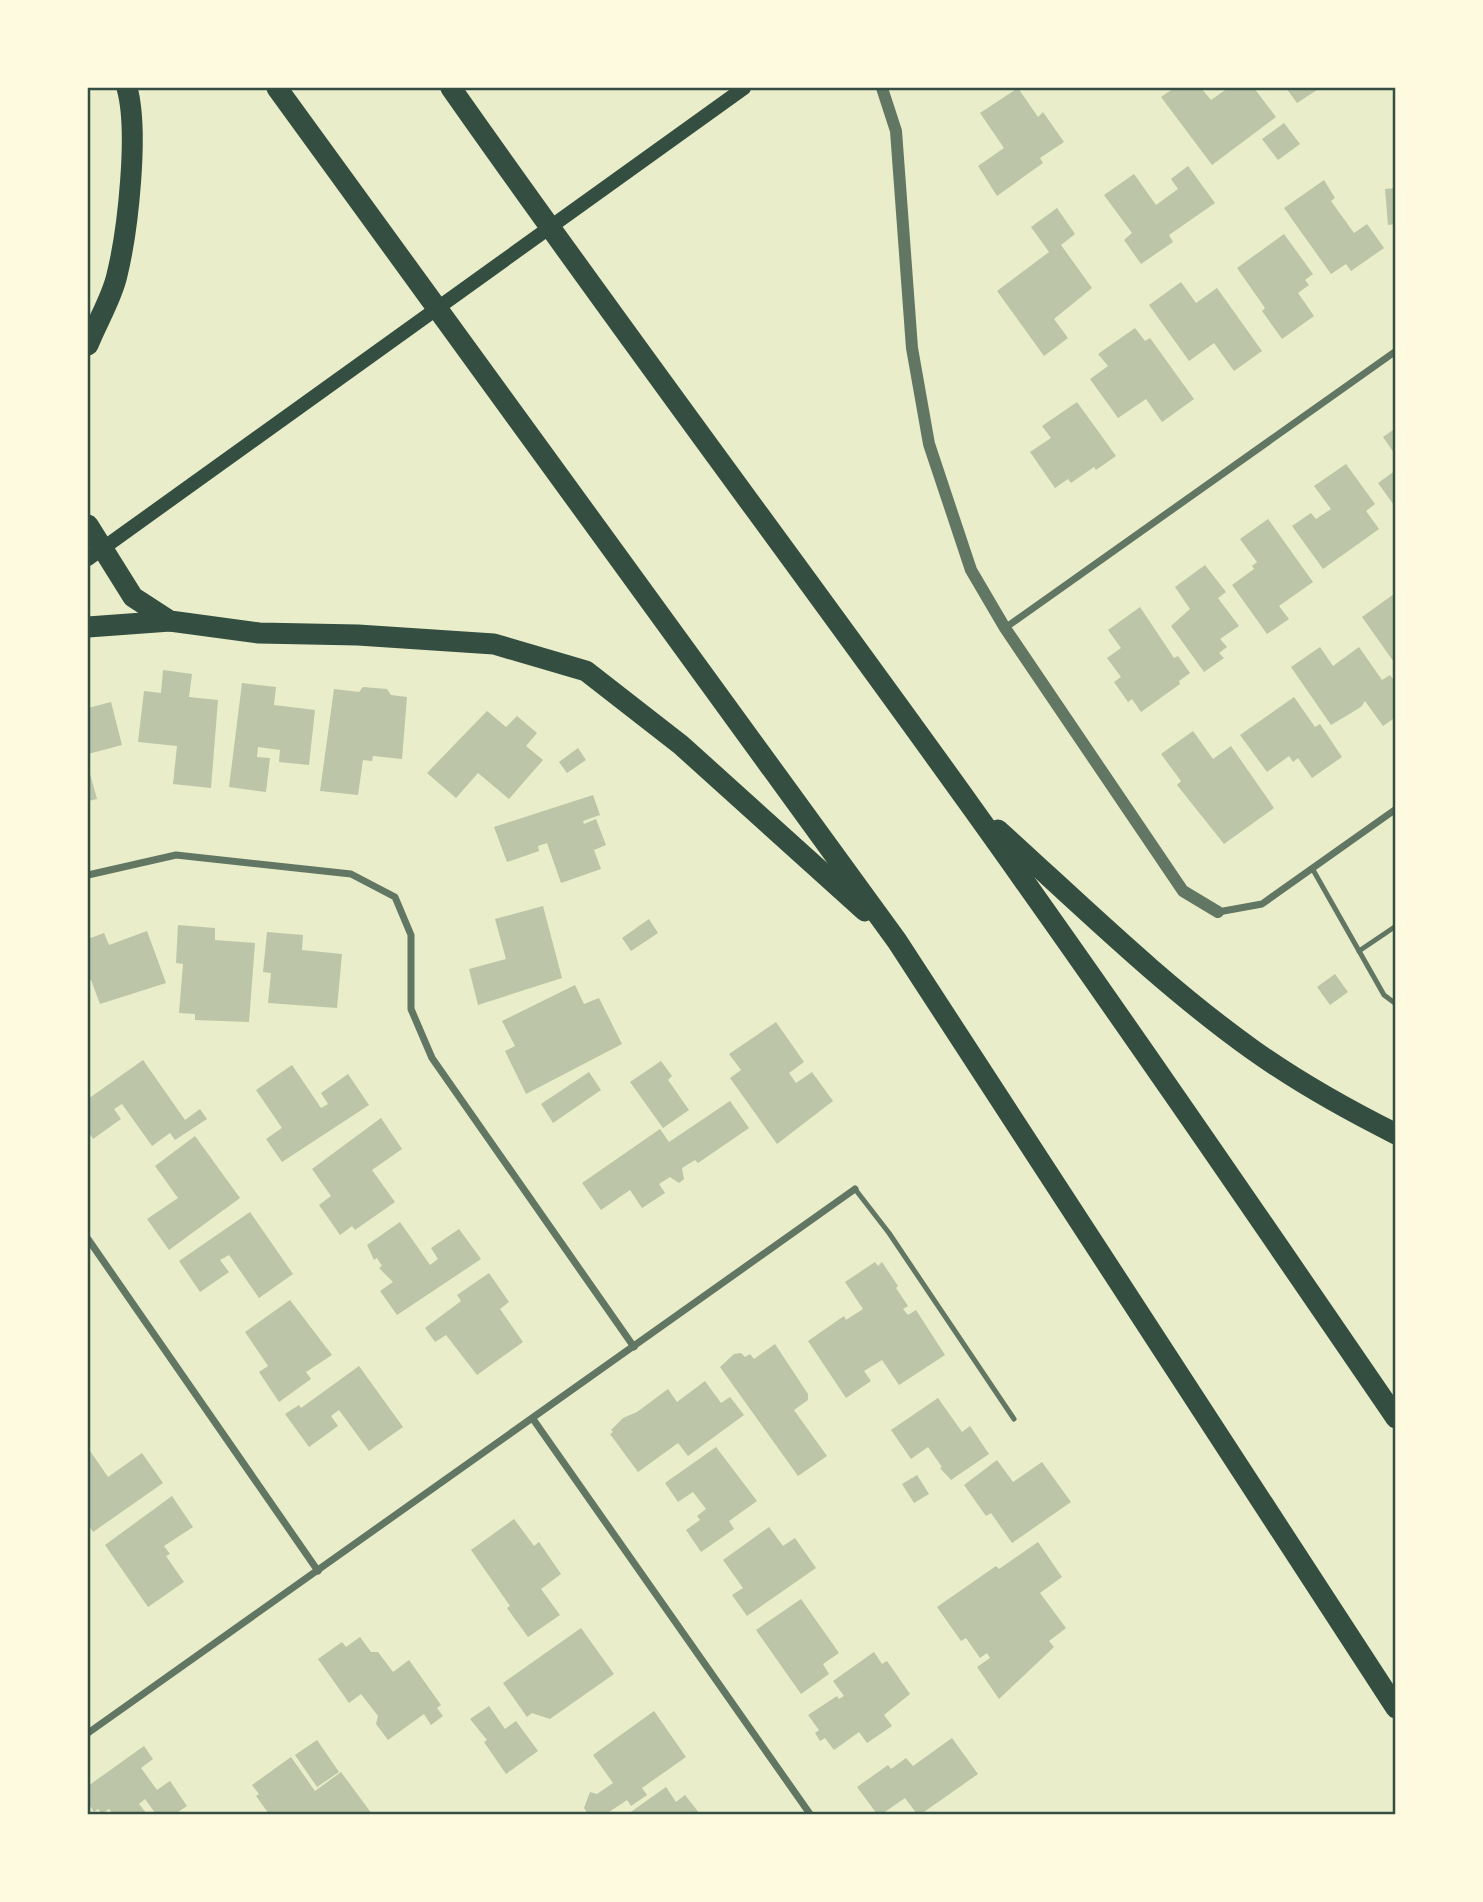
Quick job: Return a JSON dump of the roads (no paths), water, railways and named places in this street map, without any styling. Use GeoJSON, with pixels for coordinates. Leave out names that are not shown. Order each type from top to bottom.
{"type":"FeatureCollection","features":[{"type":"Feature","properties":{"kind":"highway"},"geometry":{"type":"LineString","coordinates":[[88,345],[117,276],[129,181],[132,107],[127,88]]}},
{"type":"Feature","properties":{"kind":"highway"},"geometry":{"type":"LineString","coordinates":[[277,88],[897,941],[1395,1707]]}},
{"type":"Feature","properties":{"kind":"highway"},"geometry":{"type":"LineString","coordinates":[[451,88],[602,303],[968,803],[1189,1114],[1395,1418]]}},
{"type":"Feature","properties":{"kind":"highway"},"geometry":{"type":"LineString","coordinates":[[88,524],[95,553],[134,597],[170,621]]}},
{"type":"Feature","properties":{"kind":"highway"},"geometry":{"type":"LineString","coordinates":[[88,627],[170,621],[259,633],[358,635],[494,644],[586,671],[681,745],[897,941]]}},
{"type":"Feature","properties":{"kind":"highway"},"geometry":{"type":"LineString","coordinates":[[968,803],[1155,972],[1253,1050],[1327,1099],[1395,1135]]}},
{"type":"Feature","properties":{"kind":"main road"},"geometry":{"type":"LineString","coordinates":[[95,553],[744,88]]}},
{"type":"Feature","properties":{"kind":"street"},"geometry":{"type":"LineString","coordinates":[[882,88],[896,131],[912,348],[929,444],[971,570],[1004,628],[1182,891],[1218,912],[1262,904],[1395,809]]}},
{"type":"Feature","properties":{"kind":"street"},"geometry":{"type":"LineString","coordinates":[[1004,628],[1395,351]]}},
{"type":"Feature","properties":{"kind":"street"},"geometry":{"type":"LineString","coordinates":[[88,875],[176,855],[351,874],[395,897],[411,936],[411,1009],[432,1058],[634,1347]]}},
{"type":"Feature","properties":{"kind":"street"},"geometry":{"type":"LineString","coordinates":[[88,1733],[855,1189]]}},
{"type":"Feature","properties":{"kind":"street"},"geometry":{"type":"LineString","coordinates":[[88,1239],[318,1571]]}},
{"type":"Feature","properties":{"kind":"street"},"geometry":{"type":"LineString","coordinates":[[533,1419],[810,1815]]}},
{"type":"Feature","properties":{"kind":"lane"},"geometry":{"type":"LineString","coordinates":[[1312,868],[1384,995],[1395,1004]]}},
{"type":"Feature","properties":{"kind":"lane"},"geometry":{"type":"LineString","coordinates":[[1359,951],[1395,926]]}},
{"type":"Feature","properties":{"kind":"lane"},"geometry":{"type":"LineString","coordinates":[[855,1189],[889,1233],[1014,1419]]}}]}
